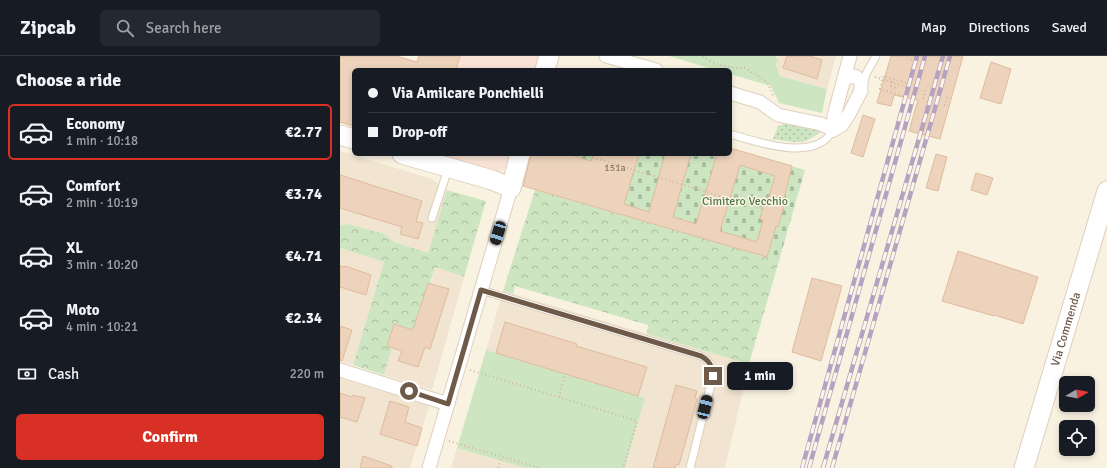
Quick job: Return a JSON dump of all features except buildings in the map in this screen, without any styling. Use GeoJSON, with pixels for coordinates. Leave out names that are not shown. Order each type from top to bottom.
{"type":"FeatureCollection","features":[{"type":"Feature","properties":{"kind":"street"},"geometry":{"type":"LineString","coordinates":[[546,68],[549,56]]}},
{"type":"Feature","properties":{"kind":"street"},"geometry":{"type":"LineString","coordinates":[[606,56],[649,68]]}},
{"type":"Feature","properties":{"kind":"street"},"geometry":{"type":"LineString","coordinates":[[833,130],[834,116],[850,56]]}},
{"type":"Feature","properties":{"kind":"street"},"geometry":{"type":"LineString","coordinates":[[833,130],[842,125],[861,91],[861,81],[855,76],[844,78]]}},
{"type":"Feature","properties":{"kind":"street"},"geometry":{"type":"LineString","coordinates":[[732,94],[760,102],[778,115],[821,124],[833,130]]}},
{"type":"Feature","properties":{"kind":"street"},"geometry":{"type":"LineString","coordinates":[[340,135],[352,138]]}},
{"type":"Feature","properties":{"kind":"street"},"geometry":{"type":"LineString","coordinates":[[409,156],[492,180],[511,188]]}},
{"type":"Feature","properties":{"kind":"street"},"geometry":{"type":"LineString","coordinates":[[429,468],[519,156]]}},
{"type":"Feature","properties":{"kind":"street","name":"Via Commenda"},"geometry":{"type":"LineString","coordinates":[[1024,468],[1102,223],[1107,191]]}},
{"type":"Feature","properties":{"kind":"street"},"geometry":{"type":"LineString","coordinates":[[340,370],[448,404]]}},
{"type":"Feature","properties":{"kind":"lane"},"geometry":{"type":"LineString","coordinates":[[861,91],[866,74],[876,56]]}},
{"type":"Feature","properties":{"kind":"lane"},"geometry":{"type":"LineString","coordinates":[[732,135],[767,144],[788,147],[809,147],[823,142],[833,130]]}},
{"type":"Feature","properties":{"kind":"lane"},"geometry":{"type":"LineString","coordinates":[[432,218],[448,168]]}},
{"type":"Feature","properties":{"kind":"lane"},"geometry":{"type":"LineString","coordinates":[[481,290],[701,356],[706,359],[711,364],[713,376],[690,468]]}},
{"type":"Feature","properties":{"kind":"path"},"geometry":{"type":"LineString","coordinates":[[703,56],[720,64],[737,68],[745,68],[763,79],[768,84],[778,103],[778,115]]}},
{"type":"Feature","properties":{"kind":"path"},"geometry":{"type":"LineString","coordinates":[[907,58],[913,60]]}},
{"type":"Feature","properties":{"kind":"path"},"geometry":{"type":"LineString","coordinates":[[903,96],[880,89],[883,76],[907,83]]}},
{"type":"Feature","properties":{"kind":"path"},"geometry":{"type":"LineString","coordinates":[[882,80],[892,82],[899,86]]}},
{"type":"Feature","properties":{"kind":"path"},"geometry":{"type":"LineString","coordinates":[[892,82],[891,86],[906,86]]}},
{"type":"Feature","properties":{"kind":"path"},"geometry":{"type":"LineString","coordinates":[[923,99],[925,90]]}},
{"type":"Feature","properties":{"kind":"path"},"geometry":{"type":"LineString","coordinates":[[944,105],[948,96],[946,96]]}},
{"type":"Feature","properties":{"kind":"path"},"geometry":{"type":"LineString","coordinates":[[588,156],[763,209]]}},
{"type":"Feature","properties":{"kind":"path"},"geometry":{"type":"LineString","coordinates":[[459,367],[637,420],[623,468]]}},
{"type":"Feature","properties":{"kind":"path"},"geometry":{"type":"LineString","coordinates":[[558,397],[566,374]]}},
{"type":"Feature","properties":{"kind":"path"},"geometry":{"type":"LineString","coordinates":[[438,438],[540,468]]}},
{"type":"Feature","properties":{"kind":"path"},"geometry":{"type":"LineString","coordinates":[[498,468],[502,457]]}},
{"type":"Feature","properties":{"kind":"shaded area"},"geometry":{"type":"Polygon","coordinates":[[[460,56],[543,56],[539,68],[457,68],[460,56]]]}},
{"type":"Feature","properties":{"kind":"shaded area"},"geometry":{"type":"Polygon","coordinates":[[[778,56],[836,56],[827,89],[780,76],[776,64],[778,56]]]}},
{"type":"Feature","properties":{"kind":"shaded area"},"geometry":{"type":"Polygon","coordinates":[[[340,151],[352,155],[352,156],[356,156],[432,179],[447,190],[428,253],[394,242],[385,234],[348,224],[340,225],[340,151]]]}},
{"type":"Feature","properties":{"kind":"shaded area"},"geometry":{"type":"Polygon","coordinates":[[[439,156],[512,156],[508,166],[502,171],[488,171],[439,156]]]}},
{"type":"Feature","properties":{"kind":"shaded area"},"geometry":{"type":"Polygon","coordinates":[[[340,248],[384,262],[353,365],[340,361],[340,248]]]}},
{"type":"Feature","properties":{"kind":"shaded area"},"geometry":{"type":"Polygon","coordinates":[[[435,267],[464,277],[432,390],[384,375],[392,348],[387,346],[394,324],[412,329],[428,283],[431,283],[435,267]]]}},
{"type":"Feature","properties":{"kind":"shaded area"},"geometry":{"type":"Polygon","coordinates":[[[503,291],[749,364],[725,468],[625,468],[645,398],[486,350],[503,291]]]}},
{"type":"Feature","properties":{"kind":"shaded area"},"geometry":{"type":"Polygon","coordinates":[[[340,378],[429,406],[410,468],[340,468],[340,378]]]}},
{"type":"Feature","properties":{"kind":"shaded area"},"geometry":{"type":"Polygon","coordinates":[[[457,448],[525,468],[451,468],[457,448]]]}},
{"type":"Feature","properties":{"kind":"green space"},"geometry":{"type":"Polygon","coordinates":[[[669,56],[775,56],[778,59],[776,64],[780,76],[827,89],[822,113],[779,103],[771,86],[732,75],[732,68],[708,68],[669,56]]]}},
{"type":"Feature","properties":{"kind":"green space"},"geometry":{"type":"Polygon","coordinates":[[[787,123],[821,131],[809,139],[798,142],[773,139],[778,126],[787,123]]]}},
{"type":"Feature","properties":{"kind":"green space","name":"Cimitero Vecchio"},"geometry":{"type":"Polygon","coordinates":[[[732,149],[805,170],[779,261],[523,186],[530,156],[732,156],[732,149]]]}},
{"type":"Feature","properties":{"kind":"green space"},"geometry":{"type":"Polygon","coordinates":[[[447,190],[486,201],[464,277],[435,267],[430,284],[428,283],[413,330],[394,324],[387,346],[392,348],[384,375],[353,365],[384,262],[340,248],[340,225],[348,224],[385,234],[394,242],[428,253],[447,190]]]}},
{"type":"Feature","properties":{"kind":"green space"},"geometry":{"type":"Polygon","coordinates":[[[535,190],[779,261],[749,364],[647,334],[648,325],[515,286],[513,294],[503,291],[535,190]]]}},
{"type":"Feature","properties":{"kind":"green space"},"geometry":{"type":"Polygon","coordinates":[[[486,350],[645,398],[625,468],[525,468],[457,448],[486,350]]]}},
{"type":"Feature","properties":{"kind":"railway"},"geometry":{"type":"LineString","coordinates":[[802,468],[917,56]]}},
{"type":"Feature","properties":{"kind":"railway"},"geometry":{"type":"LineString","coordinates":[[809,468],[925,56]]}},
{"type":"Feature","properties":{"kind":"railway"},"geometry":{"type":"LineString","coordinates":[[823,468],[943,56]]}},
{"type":"Feature","properties":{"kind":"railway"},"geometry":{"type":"LineString","coordinates":[[832,468],[950,56]]}},
{"type":"Feature","properties":{"kind":"route"},"geometry":{"type":"LineString","coordinates":[[409,391],[448,404],[481,290],[701,356],[711,364],[713,376]]}}]}
